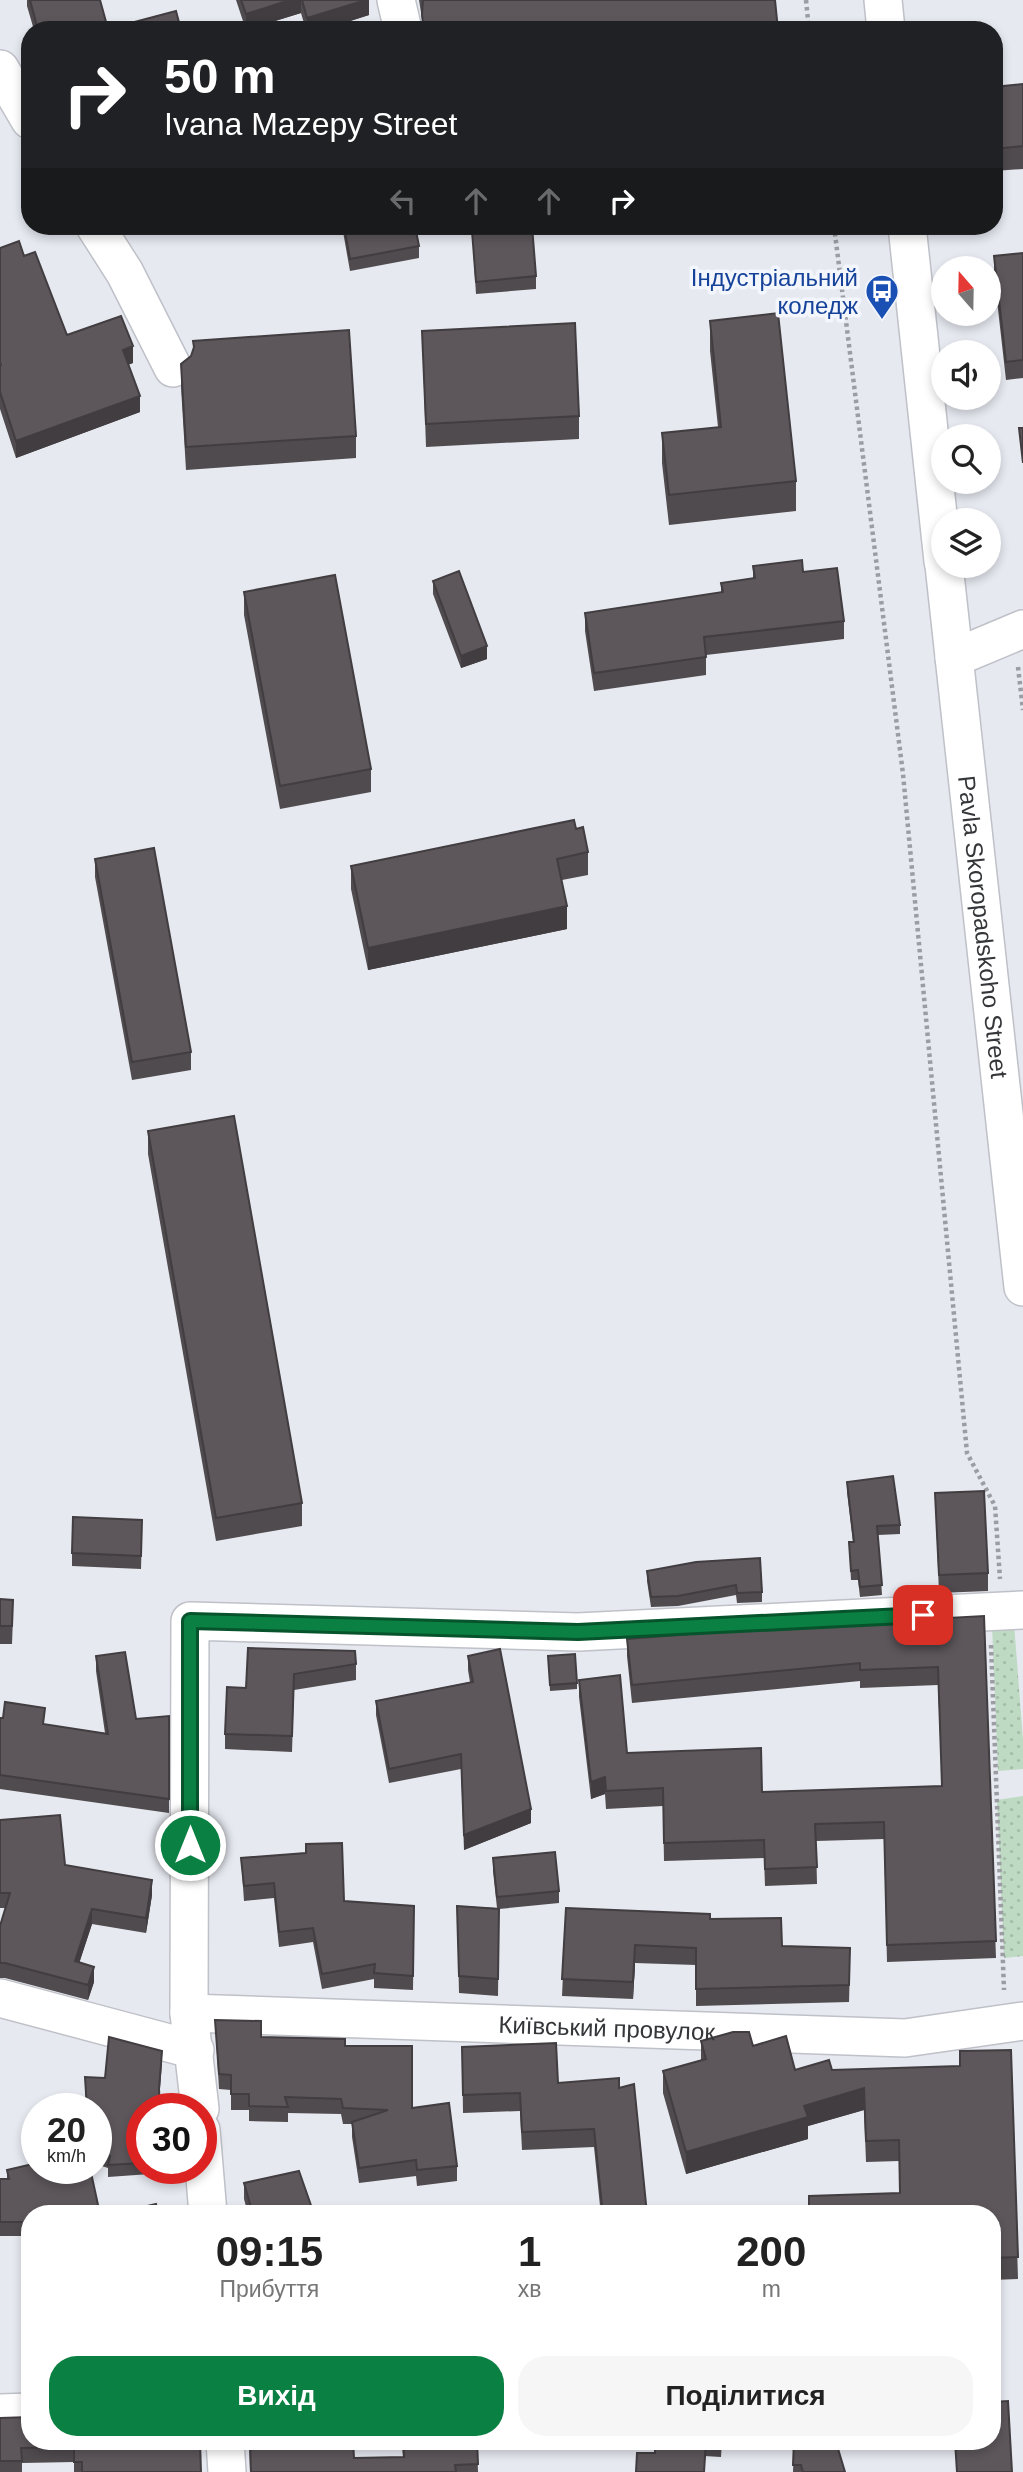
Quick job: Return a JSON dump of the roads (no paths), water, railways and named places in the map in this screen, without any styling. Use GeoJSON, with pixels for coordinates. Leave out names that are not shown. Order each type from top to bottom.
{"type":"FeatureCollection","features":[{"type":"Feature","properties":{"kind":"street"},"geometry":{"type":"LineString","coordinates":[[396,0],[401,21]]}},
{"type":"Feature","properties":{"kind":"street"},"geometry":{"type":"LineString","coordinates":[[883,0],[885,21]]}},
{"type":"Feature","properties":{"kind":"street"},"geometry":{"type":"LineString","coordinates":[[0,69],[21,105]]}},
{"type":"Feature","properties":{"kind":"street"},"geometry":{"type":"LineString","coordinates":[[101,235],[125,273],[173,368]]}},
{"type":"Feature","properties":{"kind":"street","name":"Pavla Skoropadskoho Street"},"geometry":{"type":"LineString","coordinates":[[908,235],[938,508]]}},
{"type":"Feature","properties":{"kind":"street","name":"Pavla Skoropadskoho Street"},"geometry":{"type":"LineString","coordinates":[[946,578],[1023,1287]]}},
{"type":"Feature","properties":{"kind":"street"},"geometry":{"type":"LineString","coordinates":[[954,658],[1020,644]]}},
{"type":"Feature","properties":{"kind":"street"},"geometry":{"type":"LineString","coordinates":[[199,2093],[190,2013],[190,1621],[578,1632],[1013,1611]]}},
{"type":"Feature","properties":{"kind":"street"},"geometry":{"type":"LineString","coordinates":[[0,1998],[195,2050]]}},
{"type":"Feature","properties":{"kind":"street","name":"Київський провулок"},"geometry":{"type":"LineString","coordinates":[[190,2013],[905,2038],[1014,2022]]}},
{"type":"Feature","properties":{"kind":"street"},"geometry":{"type":"LineString","coordinates":[[206,2184],[207,2205]]}},
{"type":"Feature","properties":{"kind":"street"},"geometry":{"type":"LineString","coordinates":[[0,2413],[21,2412]]}},
{"type":"Feature","properties":{"kind":"street"},"geometry":{"type":"LineString","coordinates":[[226,2450],[227,2472]]}},
{"type":"Feature","properties":{"kind":"place","name":"Індустріальний коледж"},"geometry":{"type":"Point","coordinates":[882,321]}}]}
